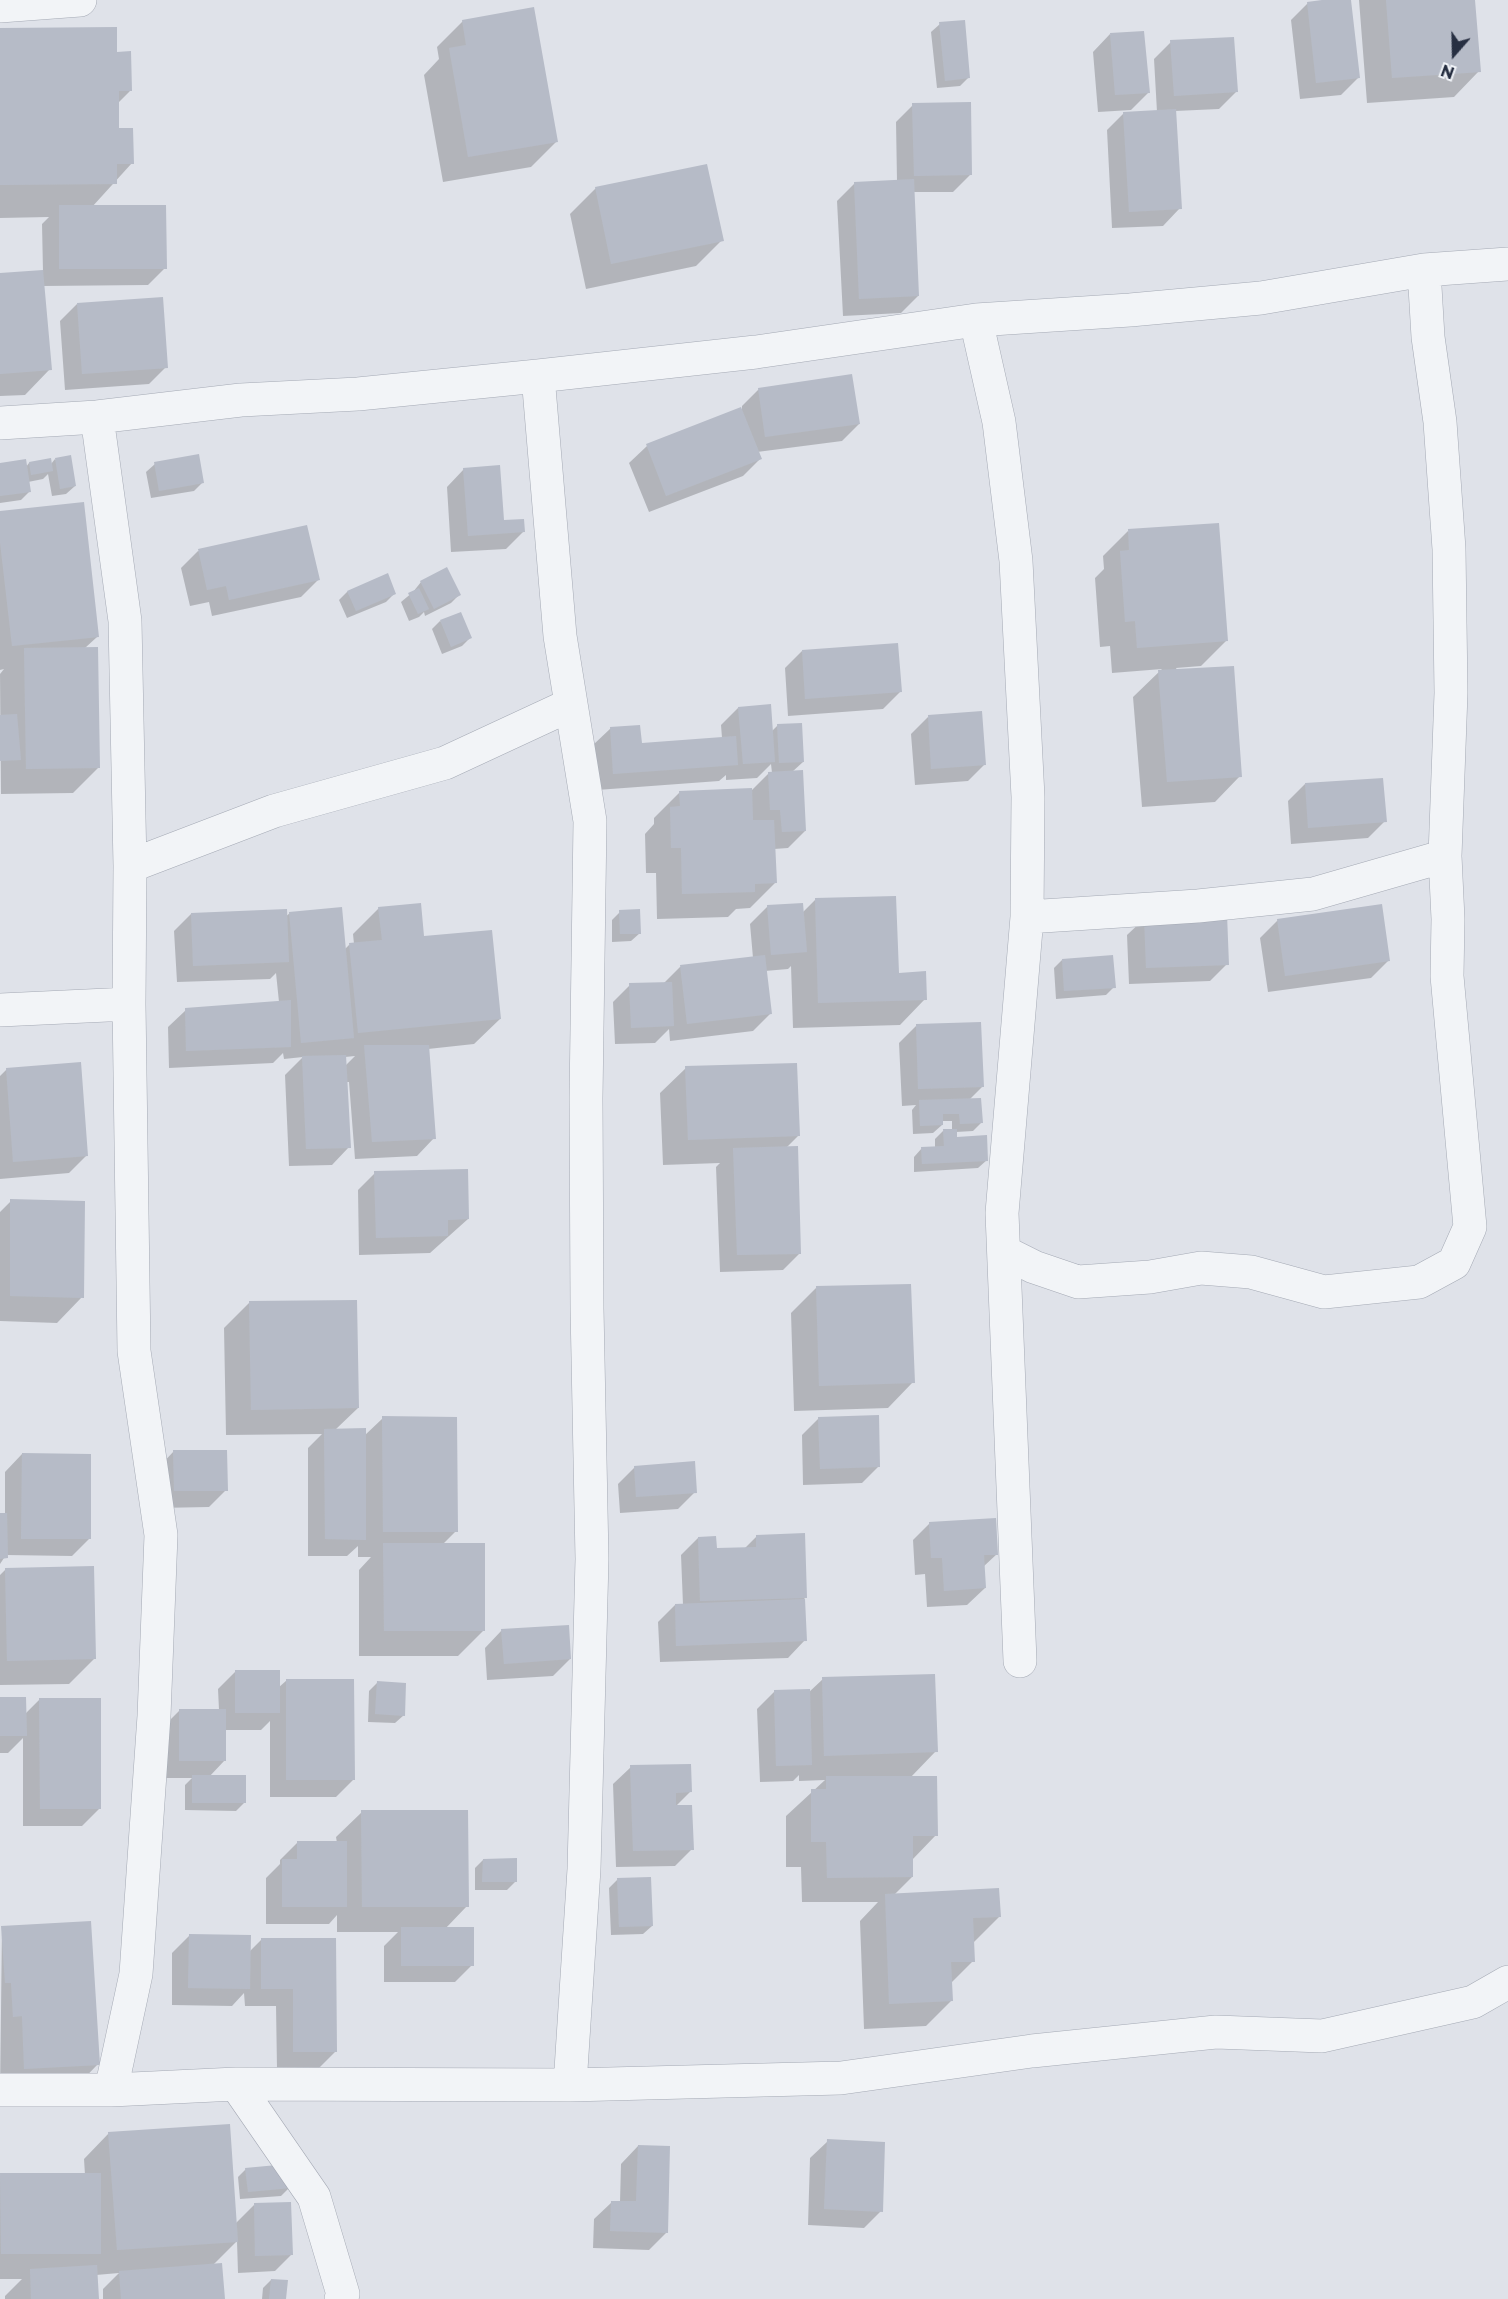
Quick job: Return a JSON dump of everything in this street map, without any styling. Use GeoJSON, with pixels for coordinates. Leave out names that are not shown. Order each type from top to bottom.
{"type":"FeatureCollection","features":[{"type":"Feature","properties":{"kind":"street"},"geometry":{"type":"LineString","coordinates":[[0,6],[80,0]]}},
{"type":"Feature","properties":{"kind":"street"},"geometry":{"type":"LineString","coordinates":[[0,423],[97,417],[241,400],[358,394],[538,376],[756,352],[976,320],[1130,310],[1261,298],[1424,270],[1508,264]]}},
{"type":"Feature","properties":{"kind":"street"},"geometry":{"type":"LineString","coordinates":[[1004,1252],[1034,1267],[1078,1282],[1150,1277],[1201,1268],[1251,1272],[1324,1292],[1419,1282],[1454,1263],[1470,1227],[1447,976],[1448,919],[1445,856],[1451,693],[1449,549],[1440,422],[1428,336],[1424,270]]}},
{"type":"Feature","properties":{"kind":"street"},"geometry":{"type":"LineString","coordinates":[[976,320],[999,422],[1016,561],[1028,797],[1027,917],[1002,1213],[1020,1661]]}},
{"type":"Feature","properties":{"kind":"street"},"geometry":{"type":"LineString","coordinates":[[538,376],[560,636],[590,821],[586,1121],[592,1559],[584,1869],[570,2085]]}},
{"type":"Feature","properties":{"kind":"street"},"geometry":{"type":"LineString","coordinates":[[97,417],[125,621],[130,866],[129,1004],[134,1351],[161,1535],[154,1716],[136,1974],[111,2090]]}},
{"type":"Feature","properties":{"kind":"street"},"geometry":{"type":"LineString","coordinates":[[130,866],[274,811],[445,763],[570,705]]}},
{"type":"Feature","properties":{"kind":"street"},"geometry":{"type":"LineString","coordinates":[[1027,917],[1198,906],[1313,894],[1445,856]]}},
{"type":"Feature","properties":{"kind":"street"},"geometry":{"type":"LineString","coordinates":[[0,1010],[129,1004]]}},
{"type":"Feature","properties":{"kind":"street"},"geometry":{"type":"LineString","coordinates":[[0,2090],[111,2090],[236,2084],[570,2085],[841,2078],[1032,2051],[1216,2032],[1322,2036],[1473,2001],[1508,1982]]}},
{"type":"Feature","properties":{"kind":"street"},"geometry":{"type":"LineString","coordinates":[[236,2084],[314,2197],[343,2294],[341,2299]]}},
{"type":"Feature","properties":{"kind":"building"},"geometry":{"type":"Polygon","coordinates":[[[1351,0],[1360,78],[1316,83],[1307,2],[1351,0]]]}},
{"type":"Feature","properties":{"kind":"building"},"geometry":{"type":"Polygon","coordinates":[[[1386,0],[1475,0],[1481,72],[1392,78],[1386,0]]]}},
{"type":"Feature","properties":{"kind":"building"},"geometry":{"type":"Polygon","coordinates":[[[534,7],[558,142],[468,157],[449,48],[466,45],[462,20],[534,7]]]}},
{"type":"Feature","properties":{"kind":"building"},"geometry":{"type":"Polygon","coordinates":[[[965,20],[970,78],[945,81],[939,22],[965,20]]]}},
{"type":"Feature","properties":{"kind":"building"},"geometry":{"type":"Polygon","coordinates":[[[117,27],[117,52],[131,51],[132,91],[119,91],[119,128],[133,128],[134,164],[117,164],[117,184],[0,185],[0,28],[117,27]]]}},
{"type":"Feature","properties":{"kind":"building"},"geometry":{"type":"Polygon","coordinates":[[[1144,31],[1150,93],[1115,95],[1110,33],[1144,31]]]}},
{"type":"Feature","properties":{"kind":"building"},"geometry":{"type":"Polygon","coordinates":[[[1234,37],[1238,92],[1174,96],[1170,40],[1234,37]]]}},
{"type":"Feature","properties":{"kind":"building"},"geometry":{"type":"Polygon","coordinates":[[[971,102],[972,175],[914,176],[912,103],[971,102]]]}},
{"type":"Feature","properties":{"kind":"building"},"geometry":{"type":"Polygon","coordinates":[[[1176,109],[1182,209],[1129,212],[1123,112],[1176,109]]]}},
{"type":"Feature","properties":{"kind":"building"},"geometry":{"type":"Polygon","coordinates":[[[707,164],[724,241],[611,264],[595,187],[707,164]]]}},
{"type":"Feature","properties":{"kind":"building"},"geometry":{"type":"Polygon","coordinates":[[[914,179],[919,296],[859,299],[854,182],[914,179]]]}},
{"type":"Feature","properties":{"kind":"building"},"geometry":{"type":"Polygon","coordinates":[[[59,205],[166,205],[167,269],[59,269],[59,205]]]}},
{"type":"Feature","properties":{"kind":"building"},"geometry":{"type":"Polygon","coordinates":[[[43,270],[52,370],[0,374],[0,273],[43,270]]]}},
{"type":"Feature","properties":{"kind":"building"},"geometry":{"type":"Polygon","coordinates":[[[163,297],[168,368],[82,374],[77,303],[163,297]]]}},
{"type":"Feature","properties":{"kind":"building"},"geometry":{"type":"Polygon","coordinates":[[[852,374],[860,424],[765,437],[758,388],[852,374]]]}},
{"type":"Feature","properties":{"kind":"building"},"geometry":{"type":"Polygon","coordinates":[[[741,407],[762,459],[666,496],[646,444],[741,407]]]}},
{"type":"Feature","properties":{"kind":"building"},"geometry":{"type":"Polygon","coordinates":[[[199,454],[204,483],[159,491],[154,462],[199,454]]]}},
{"type":"Feature","properties":{"kind":"building"},"geometry":{"type":"Polygon","coordinates":[[[71,455],[76,486],[60,489],[55,458],[71,455]]]}},
{"type":"Feature","properties":{"kind":"building"},"geometry":{"type":"Polygon","coordinates":[[[51,458],[53,471],[31,475],[29,462],[51,458]]]}},
{"type":"Feature","properties":{"kind":"building"},"geometry":{"type":"Polygon","coordinates":[[[26,459],[31,492],[0,496],[0,463],[26,459]]]}},
{"type":"Feature","properties":{"kind":"building"},"geometry":{"type":"Polygon","coordinates":[[[500,465],[504,520],[524,519],[525,532],[468,536],[463,468],[500,465]]]}},
{"type":"Feature","properties":{"kind":"building"},"geometry":{"type":"Polygon","coordinates":[[[84,502],[99,637],[12,646],[0,542],[0,511],[84,502]]]}},
{"type":"Feature","properties":{"kind":"building"},"geometry":{"type":"Polygon","coordinates":[[[1219,523],[1228,641],[1137,648],[1135,621],[1125,622],[1120,551],[1129,550],[1128,529],[1219,523]]]}},
{"type":"Feature","properties":{"kind":"building"},"geometry":{"type":"Polygon","coordinates":[[[307,525],[320,580],[229,600],[226,586],[207,590],[198,549],[307,525]]]}},
{"type":"Feature","properties":{"kind":"building"},"geometry":{"type":"Polygon","coordinates":[[[447,567],[461,595],[434,609],[420,581],[447,567]]]}},
{"type":"Feature","properties":{"kind":"building"},"geometry":{"type":"Polygon","coordinates":[[[388,573],[396,594],[356,611],[347,591],[388,573]]]}},
{"type":"Feature","properties":{"kind":"building"},"geometry":{"type":"Polygon","coordinates":[[[419,588],[429,609],[418,614],[408,593],[419,588]]]}},
{"type":"Feature","properties":{"kind":"building"},"geometry":{"type":"Polygon","coordinates":[[[461,612],[472,638],[451,647],[440,620],[461,612]]]}},
{"type":"Feature","properties":{"kind":"building"},"geometry":{"type":"Polygon","coordinates":[[[898,643],[902,692],[805,699],[802,650],[898,643]]]}},
{"type":"Feature","properties":{"kind":"building"},"geometry":{"type":"Polygon","coordinates":[[[98,647],[100,768],[26,769],[24,648],[98,647]]]}},
{"type":"Feature","properties":{"kind":"building"},"geometry":{"type":"Polygon","coordinates":[[[1234,666],[1242,777],[1167,782],[1158,670],[1234,666]]]}},
{"type":"Feature","properties":{"kind":"building"},"geometry":{"type":"Polygon","coordinates":[[[771,704],[775,762],[743,764],[738,707],[771,704]]]}},
{"type":"Feature","properties":{"kind":"building"},"geometry":{"type":"Polygon","coordinates":[[[982,711],[986,765],[931,769],[928,715],[982,711]]]}},
{"type":"Feature","properties":{"kind":"building"},"geometry":{"type":"Polygon","coordinates":[[[17,714],[21,760],[0,761],[0,715],[17,714]]]}},
{"type":"Feature","properties":{"kind":"building"},"geometry":{"type":"Polygon","coordinates":[[[802,723],[804,762],[779,763],[777,724],[802,723]]]}},
{"type":"Feature","properties":{"kind":"building"},"geometry":{"type":"Polygon","coordinates":[[[640,725],[642,743],[736,736],[738,765],[613,774],[610,727],[640,725]]]}},
{"type":"Feature","properties":{"kind":"building"},"geometry":{"type":"Polygon","coordinates":[[[803,770],[806,831],[782,832],[780,810],[770,810],[768,772],[803,770]]]}},
{"type":"Feature","properties":{"kind":"building"},"geometry":{"type":"Polygon","coordinates":[[[1383,778],[1387,822],[1308,828],[1305,783],[1383,778]]]}},
{"type":"Feature","properties":{"kind":"building"},"geometry":{"type":"Polygon","coordinates":[[[752,788],[753,820],[774,820],[777,883],[755,884],[755,892],[682,894],[681,848],[671,848],[670,807],[680,806],[679,791],[752,788]]]}},
{"type":"Feature","properties":{"kind":"building"},"geometry":{"type":"Polygon","coordinates":[[[896,896],[899,973],[926,971],[927,1000],[818,1003],[815,898],[896,896]]]}},
{"type":"Feature","properties":{"kind":"building"},"geometry":{"type":"Polygon","coordinates":[[[421,903],[424,936],[492,930],[501,1019],[358,1033],[349,943],[382,940],[378,907],[421,903]]]}},
{"type":"Feature","properties":{"kind":"building"},"geometry":{"type":"Polygon","coordinates":[[[803,903],[807,952],[771,955],[767,905],[803,903]]]}},
{"type":"Feature","properties":{"kind":"building"},"geometry":{"type":"Polygon","coordinates":[[[1382,904],[1390,961],[1285,976],[1277,919],[1382,904]]]}},
{"type":"Feature","properties":{"kind":"building"},"geometry":{"type":"Polygon","coordinates":[[[342,907],[354,1038],[301,1043],[289,912],[342,907]]]}},
{"type":"Feature","properties":{"kind":"building"},"geometry":{"type":"Polygon","coordinates":[[[287,909],[289,962],[193,966],[191,913],[287,909]]]}},
{"type":"Feature","properties":{"kind":"building"},"geometry":{"type":"Polygon","coordinates":[[[640,909],[641,934],[620,934],[619,910],[640,909]]]}},
{"type":"Feature","properties":{"kind":"building"},"geometry":{"type":"Polygon","coordinates":[[[1227,914],[1229,965],[1146,968],[1144,916],[1227,914]]]}},
{"type":"Feature","properties":{"kind":"building"},"geometry":{"type":"Polygon","coordinates":[[[765,955],[772,1014],[687,1024],[680,965],[765,955]]]}},
{"type":"Feature","properties":{"kind":"building"},"geometry":{"type":"Polygon","coordinates":[[[1113,955],[1116,988],[1064,991],[1062,959],[1113,955]]]}},
{"type":"Feature","properties":{"kind":"building"},"geometry":{"type":"Polygon","coordinates":[[[672,982],[674,1026],[631,1028],[629,983],[672,982]]]}},
{"type":"Feature","properties":{"kind":"building"},"geometry":{"type":"Polygon","coordinates":[[[291,1000],[291,1047],[186,1051],[185,1008],[291,1000]]]}},
{"type":"Feature","properties":{"kind":"building"},"geometry":{"type":"Polygon","coordinates":[[[981,1022],[984,1087],[918,1089],[916,1024],[981,1022]]]}},
{"type":"Feature","properties":{"kind":"building"},"geometry":{"type":"Polygon","coordinates":[[[364,1045],[429,1045],[436,1139],[372,1142],[364,1045]]]}},
{"type":"Feature","properties":{"kind":"building"},"geometry":{"type":"Polygon","coordinates":[[[346,1055],[351,1148],[306,1149],[302,1056],[346,1055]]]}},
{"type":"Feature","properties":{"kind":"building"},"geometry":{"type":"Polygon","coordinates":[[[81,1062],[88,1156],[13,1162],[6,1068],[81,1062]]]}},
{"type":"Feature","properties":{"kind":"building"},"geometry":{"type":"Polygon","coordinates":[[[797,1063],[800,1136],[688,1140],[685,1066],[797,1063]]]}},
{"type":"Feature","properties":{"kind":"building"},"geometry":{"type":"Polygon","coordinates":[[[981,1098],[983,1123],[960,1124],[959,1114],[943,1114],[943,1125],[920,1126],[919,1100],[981,1098]]]}},
{"type":"Feature","properties":{"kind":"building"},"geometry":{"type":"Polygon","coordinates":[[[943,1129],[957,1129],[957,1137],[987,1135],[988,1161],[922,1164],[921,1147],[944,1146],[943,1129]]]}},
{"type":"Feature","properties":{"kind":"building"},"geometry":{"type":"Polygon","coordinates":[[[798,1146],[801,1254],[737,1255],[733,1148],[798,1146]]]}},
{"type":"Feature","properties":{"kind":"building"},"geometry":{"type":"Polygon","coordinates":[[[468,1169],[469,1219],[448,1220],[448,1236],[376,1238],[374,1171],[468,1169]]]}},
{"type":"Feature","properties":{"kind":"building"},"geometry":{"type":"Polygon","coordinates":[[[10,1199],[85,1201],[84,1298],[10,1296],[10,1199]]]}},
{"type":"Feature","properties":{"kind":"building"},"geometry":{"type":"Polygon","coordinates":[[[911,1284],[915,1383],[819,1386],[816,1286],[911,1284]]]}},
{"type":"Feature","properties":{"kind":"building"},"geometry":{"type":"Polygon","coordinates":[[[357,1300],[359,1408],[251,1410],[249,1301],[357,1300]]]}},
{"type":"Feature","properties":{"kind":"building"},"geometry":{"type":"Polygon","coordinates":[[[879,1415],[880,1467],[820,1469],[818,1417],[879,1415]]]}},
{"type":"Feature","properties":{"kind":"building"},"geometry":{"type":"Polygon","coordinates":[[[382,1416],[457,1417],[458,1532],[383,1532],[382,1416]]]}},
{"type":"Feature","properties":{"kind":"building"},"geometry":{"type":"Polygon","coordinates":[[[366,1428],[366,1540],[325,1539],[324,1429],[366,1428]]]}},
{"type":"Feature","properties":{"kind":"building"},"geometry":{"type":"Polygon","coordinates":[[[173,1450],[227,1450],[228,1491],[174,1491],[173,1450]]]}},
{"type":"Feature","properties":{"kind":"building"},"geometry":{"type":"Polygon","coordinates":[[[22,1453],[91,1454],[91,1539],[21,1539],[22,1453]]]}},
{"type":"Feature","properties":{"kind":"building"},"geometry":{"type":"Polygon","coordinates":[[[695,1461],[697,1493],[636,1497],[634,1466],[695,1461]]]}},
{"type":"Feature","properties":{"kind":"building"},"geometry":{"type":"Polygon","coordinates":[[[0,1513],[7,1513],[8,1558],[0,1559],[0,1513]]]}},
{"type":"Feature","properties":{"kind":"building"},"geometry":{"type":"Polygon","coordinates":[[[996,1518],[998,1555],[984,1555],[986,1588],[944,1591],[942,1558],[931,1558],[929,1522],[996,1518]]]}},
{"type":"Feature","properties":{"kind":"building"},"geometry":{"type":"Polygon","coordinates":[[[805,1533],[807,1598],[700,1601],[698,1537],[716,1536],[717,1548],[756,1547],[756,1535],[805,1533]]]}},
{"type":"Feature","properties":{"kind":"building"},"geometry":{"type":"Polygon","coordinates":[[[383,1543],[485,1543],[485,1631],[384,1631],[383,1543]]]}},
{"type":"Feature","properties":{"kind":"building"},"geometry":{"type":"Polygon","coordinates":[[[94,1566],[96,1659],[7,1661],[5,1568],[94,1566]]]}},
{"type":"Feature","properties":{"kind":"building"},"geometry":{"type":"Polygon","coordinates":[[[805,1599],[807,1641],[676,1646],[675,1604],[805,1599]]]}},
{"type":"Feature","properties":{"kind":"building"},"geometry":{"type":"Polygon","coordinates":[[[569,1625],[571,1659],[504,1664],[501,1629],[569,1625]]]}},
{"type":"Feature","properties":{"kind":"building"},"geometry":{"type":"Polygon","coordinates":[[[235,1670],[280,1670],[280,1713],[235,1713],[235,1670]]]}},
{"type":"Feature","properties":{"kind":"building"},"geometry":{"type":"Polygon","coordinates":[[[935,1674],[938,1752],[824,1756],[822,1677],[935,1674]]]}},
{"type":"Feature","properties":{"kind":"building"},"geometry":{"type":"Polygon","coordinates":[[[286,1679],[354,1679],[355,1780],[286,1780],[286,1679]]]}},
{"type":"Feature","properties":{"kind":"building"},"geometry":{"type":"Polygon","coordinates":[[[377,1681],[406,1683],[405,1716],[375,1714],[377,1681]]]}},
{"type":"Feature","properties":{"kind":"building"},"geometry":{"type":"Polygon","coordinates":[[[810,1689],[812,1765],[776,1766],[774,1690],[810,1689]]]}},
{"type":"Feature","properties":{"kind":"building"},"geometry":{"type":"Polygon","coordinates":[[[0,1697],[26,1697],[27,1736],[0,1736],[0,1697]]]}},
{"type":"Feature","properties":{"kind":"building"},"geometry":{"type":"Polygon","coordinates":[[[39,1698],[101,1698],[101,1809],[40,1809],[39,1698]]]}},
{"type":"Feature","properties":{"kind":"building"},"geometry":{"type":"Polygon","coordinates":[[[179,1709],[226,1709],[226,1761],[179,1761],[179,1709]]]}},
{"type":"Feature","properties":{"kind":"building"},"geometry":{"type":"Polygon","coordinates":[[[691,1764],[692,1792],[676,1793],[676,1805],[692,1805],[694,1850],[633,1851],[630,1765],[691,1764]]]}},
{"type":"Feature","properties":{"kind":"building"},"geometry":{"type":"Polygon","coordinates":[[[192,1775],[246,1775],[246,1803],[192,1803],[192,1775]]]}},
{"type":"Feature","properties":{"kind":"building"},"geometry":{"type":"Polygon","coordinates":[[[826,1776],[937,1776],[938,1836],[913,1836],[913,1877],[827,1878],[826,1842],[811,1842],[811,1789],[826,1789],[826,1776]]]}},
{"type":"Feature","properties":{"kind":"building"},"geometry":{"type":"Polygon","coordinates":[[[361,1810],[468,1810],[469,1907],[362,1907],[361,1810]]]}},
{"type":"Feature","properties":{"kind":"building"},"geometry":{"type":"Polygon","coordinates":[[[297,1841],[347,1841],[347,1907],[282,1907],[282,1859],[297,1859],[297,1841]]]}},
{"type":"Feature","properties":{"kind":"building"},"geometry":{"type":"Polygon","coordinates":[[[517,1858],[517,1882],[482,1882],[483,1859],[517,1858]]]}},
{"type":"Feature","properties":{"kind":"building"},"geometry":{"type":"Polygon","coordinates":[[[651,1877],[653,1926],[619,1927],[617,1878],[651,1877]]]}},
{"type":"Feature","properties":{"kind":"building"},"geometry":{"type":"Polygon","coordinates":[[[999,1888],[1001,1917],[973,1918],[975,1962],[951,1962],[953,2001],[889,2004],[885,1894],[999,1888]]]}},
{"type":"Feature","properties":{"kind":"building"},"geometry":{"type":"Polygon","coordinates":[[[91,1921],[100,2065],[24,2069],[22,2016],[13,2017],[11,1983],[5,1983],[1,1926],[91,1921]]]}},
{"type":"Feature","properties":{"kind":"building"},"geometry":{"type":"Polygon","coordinates":[[[401,1927],[474,1927],[474,1966],[401,1966],[401,1927]]]}},
{"type":"Feature","properties":{"kind":"building"},"geometry":{"type":"Polygon","coordinates":[[[189,1934],[251,1935],[250,1989],[188,1988],[189,1934]]]}},
{"type":"Feature","properties":{"kind":"building"},"geometry":{"type":"Polygon","coordinates":[[[261,1938],[336,1938],[337,2052],[293,2052],[293,1989],[261,1989],[261,1938]]]}},
{"type":"Feature","properties":{"kind":"building"},"geometry":{"type":"Polygon","coordinates":[[[230,2124],[238,2242],[117,2250],[108,2132],[230,2124]]]}},
{"type":"Feature","properties":{"kind":"building"},"geometry":{"type":"Polygon","coordinates":[[[827,2139],[885,2142],[883,2212],[824,2209],[827,2139]]]}},
{"type":"Feature","properties":{"kind":"building"},"geometry":{"type":"Polygon","coordinates":[[[638,2145],[670,2146],[668,2233],[610,2231],[611,2201],[636,2201],[638,2145]]]}},
{"type":"Feature","properties":{"kind":"building"},"geometry":{"type":"Polygon","coordinates":[[[288,2164],[291,2188],[248,2192],[245,2168],[288,2164]]]}},
{"type":"Feature","properties":{"kind":"building"},"geometry":{"type":"Polygon","coordinates":[[[0,2173],[101,2173],[101,2254],[1,2254],[0,2173]]]}},
{"type":"Feature","properties":{"kind":"building"},"geometry":{"type":"Polygon","coordinates":[[[291,2202],[293,2255],[255,2256],[254,2203],[291,2202]]]}},
{"type":"Feature","properties":{"kind":"building"},"geometry":{"type":"Polygon","coordinates":[[[222,2263],[225,2299],[121,2299],[119,2271],[222,2263]]]}},
{"type":"Feature","properties":{"kind":"building"},"geometry":{"type":"Polygon","coordinates":[[[97,2265],[99,2299],[31,2299],[30,2269],[97,2265]]]}},
{"type":"Feature","properties":{"kind":"building"},"geometry":{"type":"Polygon","coordinates":[[[271,2279],[288,2280],[286,2299],[269,2299],[271,2279]]]}}]}
